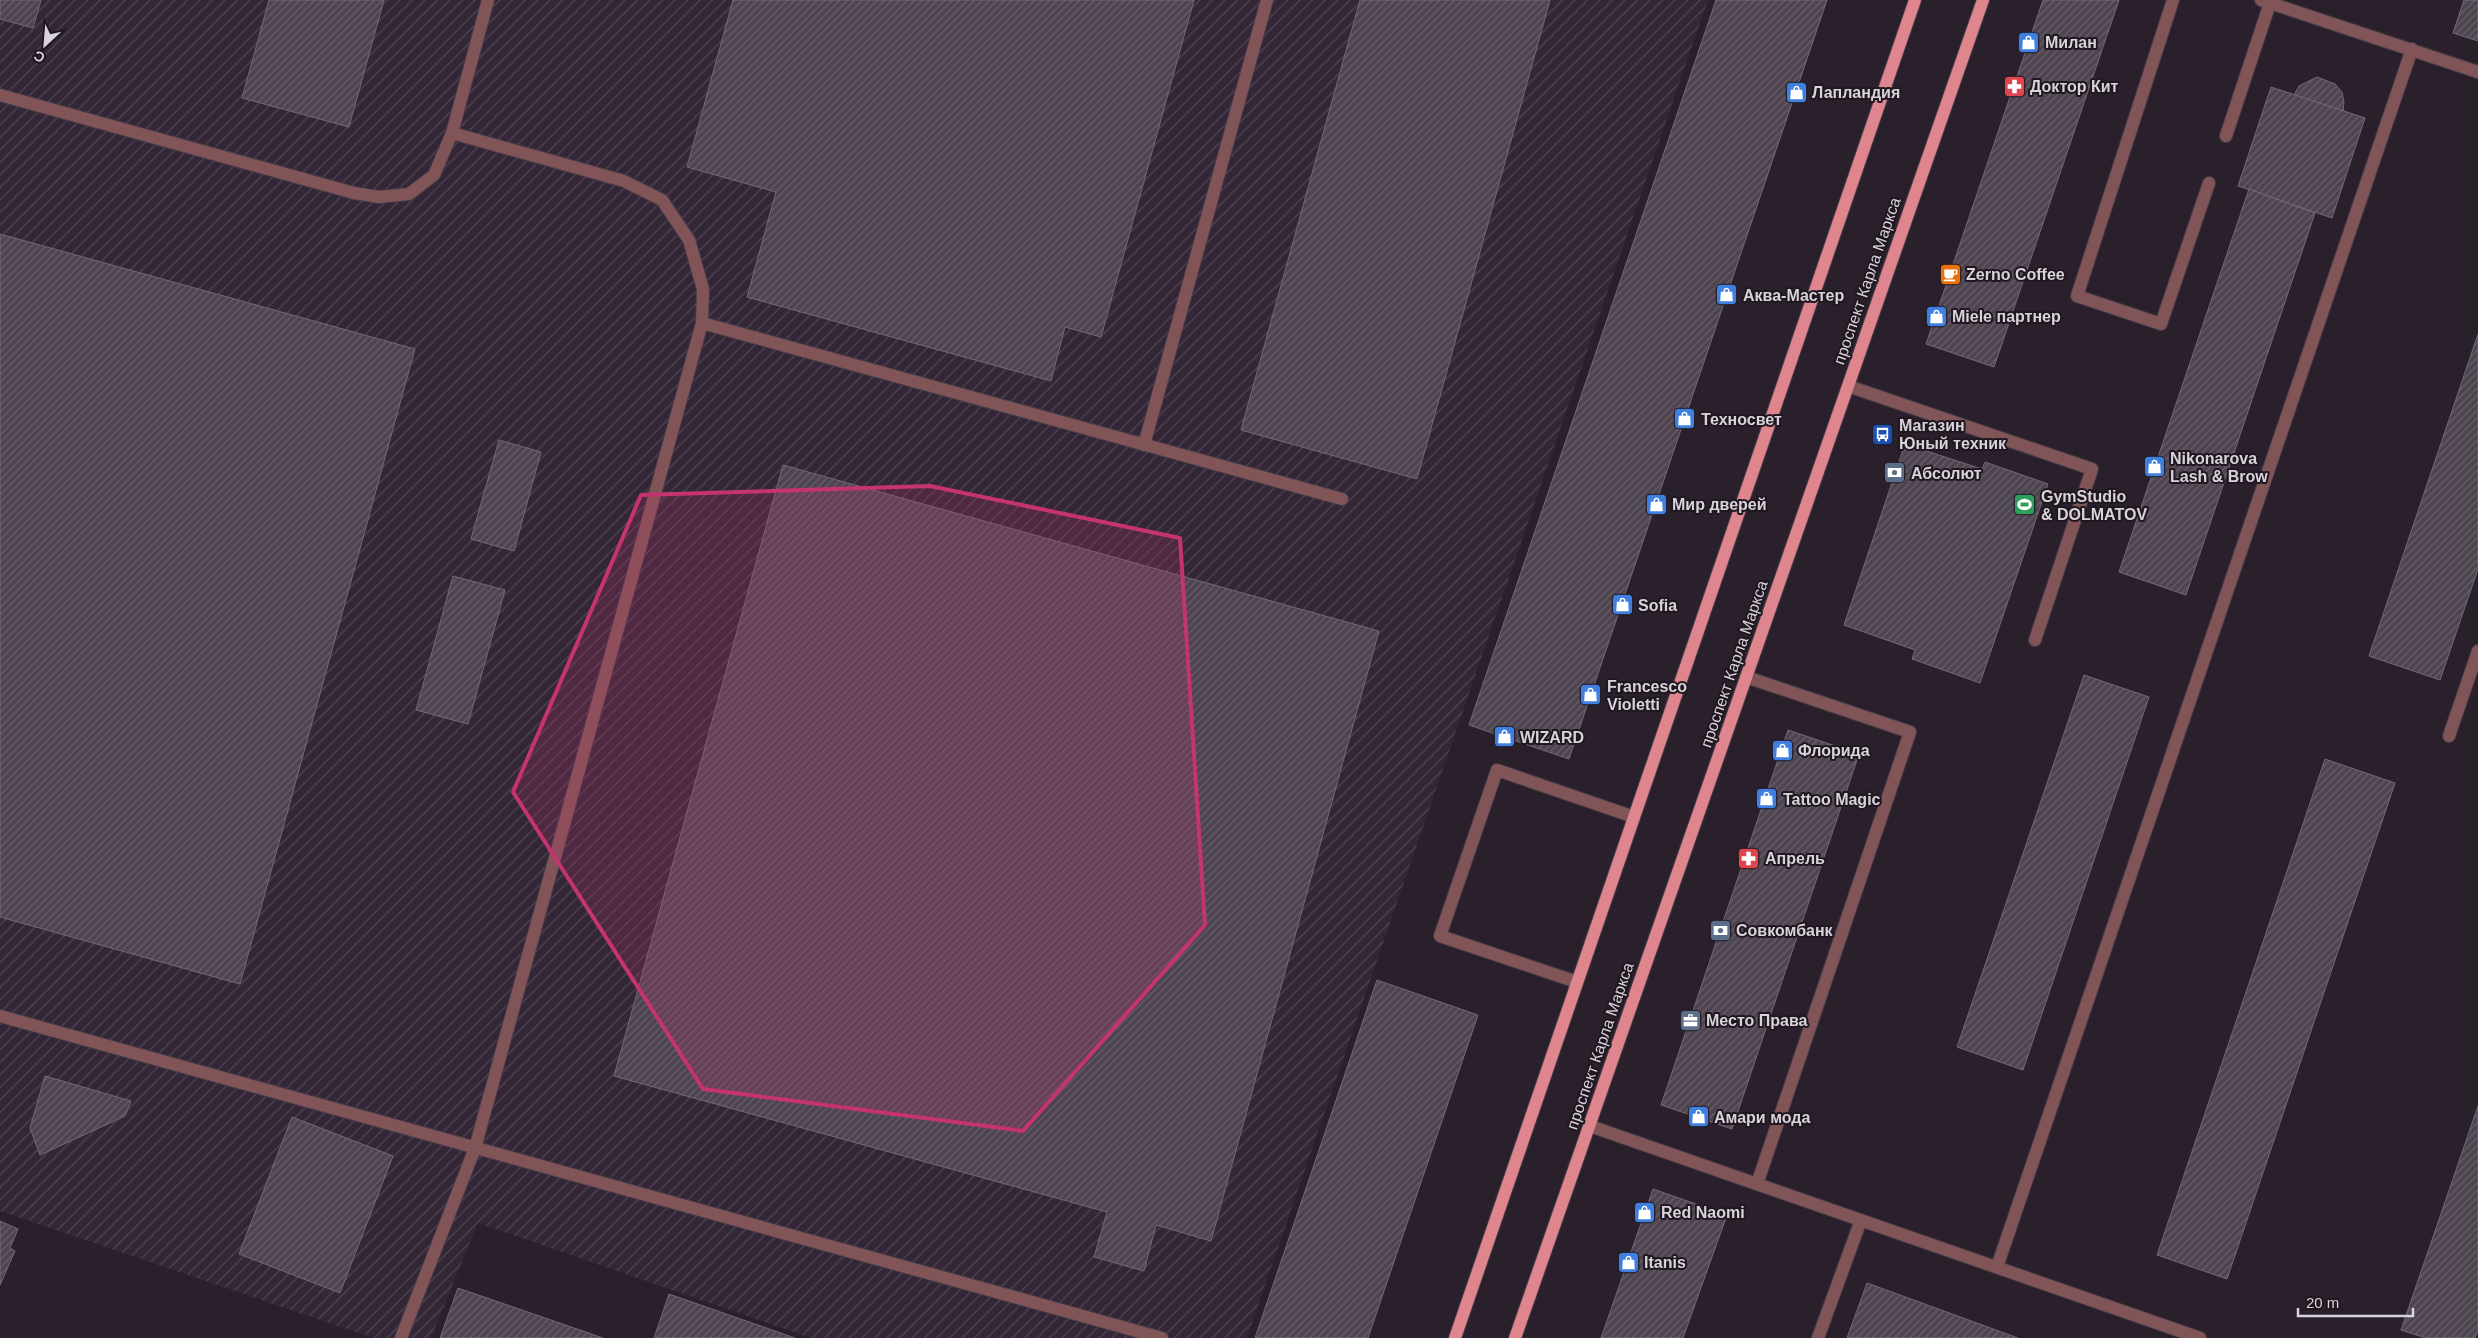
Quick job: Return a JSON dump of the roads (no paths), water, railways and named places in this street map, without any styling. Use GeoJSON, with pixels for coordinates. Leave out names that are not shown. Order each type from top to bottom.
{"type":"FeatureCollection","features":[{"type":"Feature","properties":{"kind":"main road"},"geometry":{"type":"LineString","coordinates":[[1455,1338],[1915,0]]}},
{"type":"Feature","properties":{"kind":"main road","name":"проспект Карла Маркса"},"geometry":{"type":"LineString","coordinates":[[1515,1338],[1983,0]]}},
{"type":"Feature","properties":{"kind":"lane"},"geometry":{"type":"LineString","coordinates":[[0,95],[354,193],[379,197],[408,194],[434,175],[452,133],[488,0]]}},
{"type":"Feature","properties":{"kind":"lane"},"geometry":{"type":"LineString","coordinates":[[1144,444],[1266,0]]}},
{"type":"Feature","properties":{"kind":"lane"},"geometry":{"type":"LineString","coordinates":[[2173,0],[2077,296],[2161,324],[2209,183]]}},
{"type":"Feature","properties":{"kind":"lane"},"geometry":{"type":"LineString","coordinates":[[2226,136],[2266,2],[2478,72]]}},
{"type":"Feature","properties":{"kind":"lane"},"geometry":{"type":"LineString","coordinates":[[1997,1267],[2412,49]]}},
{"type":"Feature","properties":{"kind":"lane"},"geometry":{"type":"LineString","coordinates":[[401,1338],[475,1148],[702,323],[703,289],[689,240],[662,200],[624,181],[452,133]]}},
{"type":"Feature","properties":{"kind":"lane"},"geometry":{"type":"LineString","coordinates":[[702,323],[1342,499]]}},
{"type":"Feature","properties":{"kind":"lane"},"geometry":{"type":"LineString","coordinates":[[1848,386],[2092,469],[2034,640]]}},
{"type":"Feature","properties":{"kind":"lane"},"geometry":{"type":"LineString","coordinates":[[2449,736],[2478,651]]}},
{"type":"Feature","properties":{"kind":"lane"},"geometry":{"type":"LineString","coordinates":[[1746,677],[1910,732],[1757,1184]]}},
{"type":"Feature","properties":{"kind":"lane"},"geometry":{"type":"LineString","coordinates":[[1577,982],[1440,936],[1497,770],[1634,817]]}},
{"type":"Feature","properties":{"kind":"lane"},"geometry":{"type":"LineString","coordinates":[[0,1016],[1162,1338]]}},
{"type":"Feature","properties":{"kind":"lane"},"geometry":{"type":"LineString","coordinates":[[1590,1126],[2200,1338]]}},
{"type":"Feature","properties":{"kind":"lane"},"geometry":{"type":"LineString","coordinates":[[1818,1338],[1861,1220]]}},
{"type":"Feature","properties":{"kind":"place","name":"Милан"},"geometry":{"type":"Point","coordinates":[2029,42]}},
{"type":"Feature","properties":{"kind":"place","name":"Доктор Кит"},"geometry":{"type":"Point","coordinates":[2014,86]}},
{"type":"Feature","properties":{"kind":"place","name":"Лапландия"},"geometry":{"type":"Point","coordinates":[1796,92]}},
{"type":"Feature","properties":{"kind":"place","name":"Zerno Coffee"},"geometry":{"type":"Point","coordinates":[1950,274]}},
{"type":"Feature","properties":{"kind":"place","name":"Аква-Мастер"},"geometry":{"type":"Point","coordinates":[1727,295]}},
{"type":"Feature","properties":{"kind":"place","name":"Miele партнер"},"geometry":{"type":"Point","coordinates":[1936,316]}},
{"type":"Feature","properties":{"kind":"place","name":"Техносвет"},"geometry":{"type":"Point","coordinates":[1685,419]}},
{"type":"Feature","properties":{"kind":"place","name":"Магазин Юный техник"},"geometry":{"type":"Point","coordinates":[1883,434]}},
{"type":"Feature","properties":{"kind":"place","name":"Nikonarova Lash & Brow"},"geometry":{"type":"Point","coordinates":[2154,467]}},
{"type":"Feature","properties":{"kind":"place","name":"Абсолют"},"geometry":{"type":"Point","coordinates":[1895,473]}},
{"type":"Feature","properties":{"kind":"place","name":"Мир дверей"},"geometry":{"type":"Point","coordinates":[1656,504]}},
{"type":"Feature","properties":{"kind":"place","name":"GymStudio & DOLMATOV"},"geometry":{"type":"Point","coordinates":[2025,505]}},
{"type":"Feature","properties":{"kind":"place","name":"Sofia"},"geometry":{"type":"Point","coordinates":[1622,605]}},
{"type":"Feature","properties":{"kind":"place","name":"Francesco Violetti"},"geometry":{"type":"Point","coordinates":[1591,695]}},
{"type":"Feature","properties":{"kind":"place","name":"WIZARD"},"geometry":{"type":"Point","coordinates":[1504,737]}},
{"type":"Feature","properties":{"kind":"place","name":"Флорида"},"geometry":{"type":"Point","coordinates":[1782,750]}},
{"type":"Feature","properties":{"kind":"place","name":"Tattoo Magic"},"geometry":{"type":"Point","coordinates":[1767,799]}},
{"type":"Feature","properties":{"kind":"place","name":"Апрель"},"geometry":{"type":"Point","coordinates":[1749,858]}},
{"type":"Feature","properties":{"kind":"place","name":"Совкомбанк"},"geometry":{"type":"Point","coordinates":[1720,930]}},
{"type":"Feature","properties":{"kind":"place","name":"Место Права"},"geometry":{"type":"Point","coordinates":[1690,1020]}},
{"type":"Feature","properties":{"kind":"place","name":"Амари мода"},"geometry":{"type":"Point","coordinates":[1698,1117]}},
{"type":"Feature","properties":{"kind":"place","name":"Red Naomi"},"geometry":{"type":"Point","coordinates":[1645,1212]}},
{"type":"Feature","properties":{"kind":"place","name":"Itanis"},"geometry":{"type":"Point","coordinates":[1628,1262]}}]}
